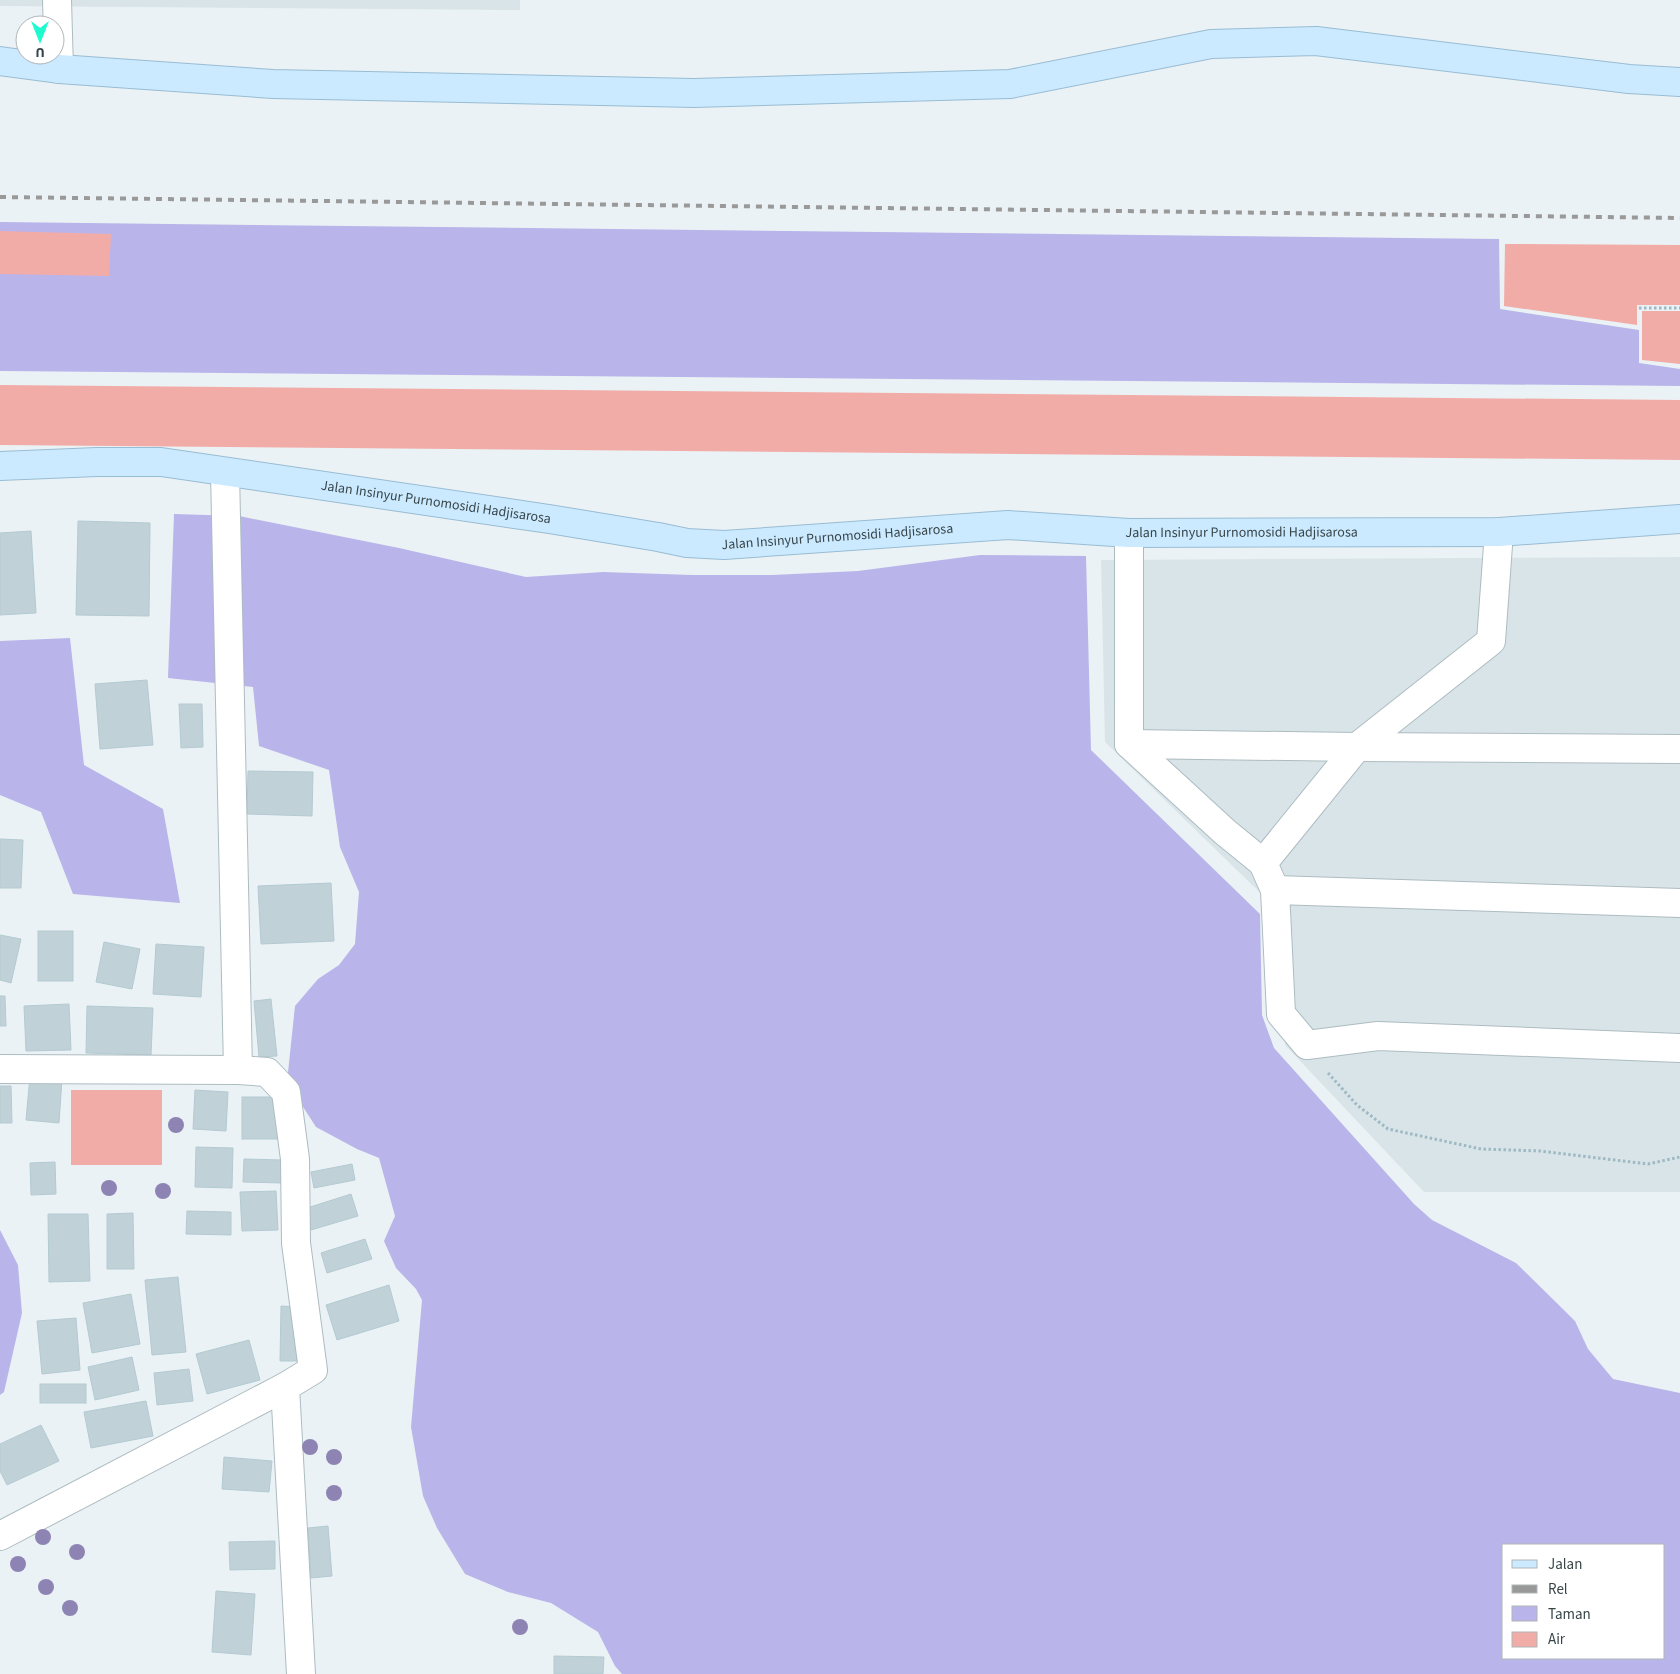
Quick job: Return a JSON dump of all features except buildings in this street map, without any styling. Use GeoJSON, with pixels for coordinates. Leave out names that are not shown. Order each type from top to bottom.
{"type":"FeatureCollection","features":[{"type":"Feature","properties":{"kind":"street"},"geometry":{"type":"LineString","coordinates":[[57,0],[59,69]]}},
{"type":"Feature","properties":{"kind":"street"},"geometry":{"type":"LineString","coordinates":[[0,61],[59,69],[273,84],[694,93],[1010,84],[1211,44],[1316,41],[1629,79],[1680,82]]}},
{"type":"Feature","properties":{"kind":"street","name":"Jalan Insinyur Purnomosidi Hadjisarosa"},"geometry":{"type":"LineString","coordinates":[[0,466],[97,462],[161,462],[549,519],[688,543],[724,545],[1008,525],[1129,533],[1499,532],[1680,519]]}},
{"type":"Feature","properties":{"kind":"street"},"geometry":{"type":"LineString","coordinates":[[225,472],[238,1070]]}},
{"type":"Feature","properties":{"kind":"street"},"geometry":{"type":"LineString","coordinates":[[1263,864],[1357,747],[1491,641],[1499,532]]}},
{"type":"Feature","properties":{"kind":"street"},"geometry":{"type":"LineString","coordinates":[[1129,533],[1129,744],[1225,832],[1263,864],[1275,890],[1281,1014],[1307,1045],[1378,1036],[1680,1048]]}},
{"type":"Feature","properties":{"kind":"street"},"geometry":{"type":"LineString","coordinates":[[1129,744],[1680,749]]}},
{"type":"Feature","properties":{"kind":"street"},"geometry":{"type":"LineString","coordinates":[[1275,890],[1680,903]]}},
{"type":"Feature","properties":{"kind":"street"},"geometry":{"type":"LineString","coordinates":[[0,1068],[238,1070],[268,1072],[286,1092],[295,1159],[296,1243],[313,1370],[285,1388],[0,1536]]}},
{"type":"Feature","properties":{"kind":"street"},"geometry":{"type":"LineString","coordinates":[[285,1388],[301,1674]]}},
{"type":"Feature","properties":{"kind":"path"},"geometry":{"type":"LineString","coordinates":[[1639,308],[1680,308]]}},
{"type":"Feature","properties":{"kind":"path"},"geometry":{"type":"LineString","coordinates":[[1307,1045],[1330,1075],[1357,1105],[1388,1129],[1481,1149],[1540,1151],[1648,1164],[1680,1157]]}},
{"type":"Feature","properties":{"kind":"shaded area"},"geometry":{"type":"Polygon","coordinates":[[[0,0],[520,0],[520,10],[0,6],[0,0]]]}},
{"type":"Feature","properties":{"kind":"shaded area"},"geometry":{"type":"Polygon","coordinates":[[[1680,557],[1680,1192],[1424,1192],[1285,1045],[1284,916],[1105,742],[1101,560],[1680,557]]]}},
{"type":"Feature","properties":{"kind":"green space"},"geometry":{"type":"Polygon","coordinates":[[[0,222],[1499,239],[1500,309],[1639,330],[1639,363],[1680,369],[1680,386],[0,371],[0,222]]]}},
{"type":"Feature","properties":{"kind":"green space"},"geometry":{"type":"Polygon","coordinates":[[[174,514],[239,516],[399,548],[526,577],[603,572],[772,575],[858,571],[980,555],[1086,556],[1091,750],[1260,914],[1262,1015],[1274,1048],[1414,1204],[1432,1220],[1516,1263],[1575,1321],[1588,1349],[1613,1379],[1680,1393],[1680,1674],[622,1674],[615,1666],[598,1632],[551,1603],[508,1592],[465,1574],[437,1528],[423,1496],[411,1427],[422,1300],[416,1289],[396,1268],[384,1241],[395,1216],[379,1158],[357,1149],[316,1127],[287,1082],[295,1006],[318,979],[339,965],[355,944],[359,892],[340,847],[329,770],[259,746],[253,687],[168,678],[174,514]]]}},
{"type":"Feature","properties":{"kind":"green space"},"geometry":{"type":"Polygon","coordinates":[[[70,638],[84,765],[163,809],[180,903],[73,894],[41,812],[0,795],[0,641],[70,638]]]}},
{"type":"Feature","properties":{"kind":"green space"},"geometry":{"type":"Polygon","coordinates":[[[0,1230],[18,1265],[22,1313],[4,1392],[0,1395],[0,1230]]]}},
{"type":"Feature","properties":{"kind":"water"},"geometry":{"type":"Polygon","coordinates":[[[0,231],[111,234],[109,276],[0,274],[0,231]]]}},
{"type":"Feature","properties":{"kind":"water"},"geometry":{"type":"Polygon","coordinates":[[[1505,244],[1680,245],[1680,305],[1637,305],[1637,325],[1504,306],[1505,244]]]}},
{"type":"Feature","properties":{"kind":"water"},"geometry":{"type":"Polygon","coordinates":[[[1642,311],[1680,311],[1680,364],[1642,360],[1642,311]]]}},
{"type":"Feature","properties":{"kind":"water"},"geometry":{"type":"Polygon","coordinates":[[[0,385],[1680,400],[1680,460],[0,445],[0,385]]]}},
{"type":"Feature","properties":{"kind":"water"},"geometry":{"type":"Polygon","coordinates":[[[71,1090],[162,1090],[162,1165],[71,1165],[71,1090]]]}},
{"type":"Feature","properties":{"kind":"railway"},"geometry":{"type":"LineString","coordinates":[[0,197],[1680,218]]}}]}
